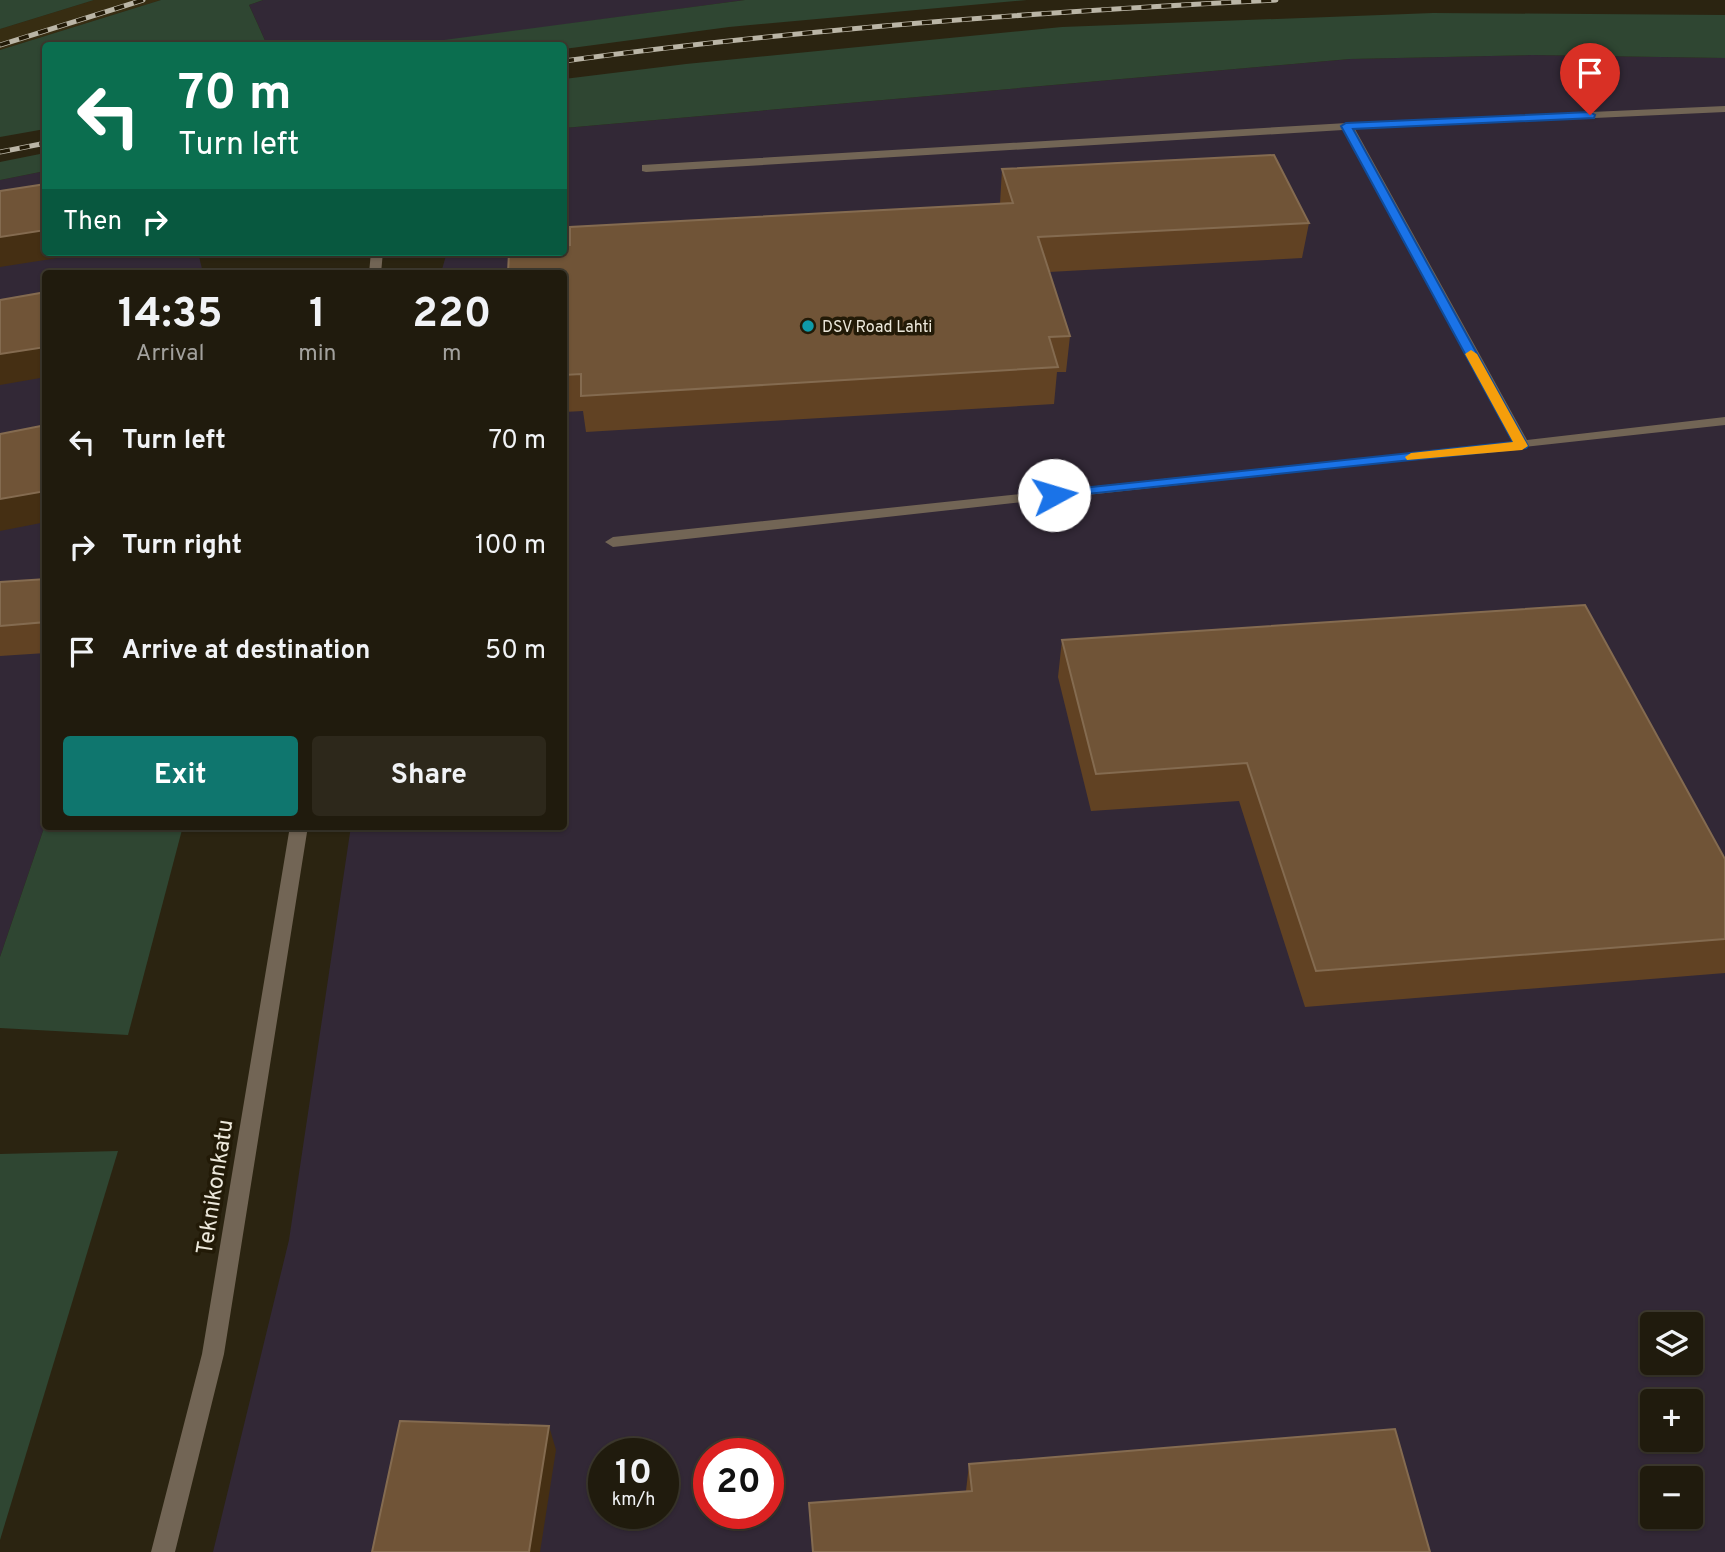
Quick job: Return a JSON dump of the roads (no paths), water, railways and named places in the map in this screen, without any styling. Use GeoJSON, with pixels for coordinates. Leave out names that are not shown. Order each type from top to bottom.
{"type":"FeatureCollection","features":[{"type":"Feature","properties":{"kind":"street"},"geometry":{"type":"LineString","coordinates":[[646,168],[1346,126],[1725,109]]}},
{"type":"Feature","properties":{"kind":"street"},"geometry":{"type":"LineString","coordinates":[[1346,126],[1522,446]]}},
{"type":"Feature","properties":{"kind":"street"},"geometry":{"type":"LineString","coordinates":[[613,542],[1522,446],[1725,421]]}},
{"type":"Feature","properties":{"kind":"street","name":"Teknikonkatu"},"geometry":{"type":"LineString","coordinates":[[163,1552],[213,1354],[298,830]]}},
{"type":"Feature","properties":{"kind":"railway"},"geometry":{"type":"LineString","coordinates":[[0,45],[143,0]]}},
{"type":"Feature","properties":{"kind":"railway"},"geometry":{"type":"LineString","coordinates":[[567,61],[920,23],[1276,0]]}},
{"type":"Feature","properties":{"kind":"railway"},"geometry":{"type":"LineString","coordinates":[[0,152],[42,144]]}},
{"type":"Feature","properties":{"kind":"place","name":"DSV Road Lahti"},"geometry":{"type":"Point","coordinates":[808,326]}}]}
